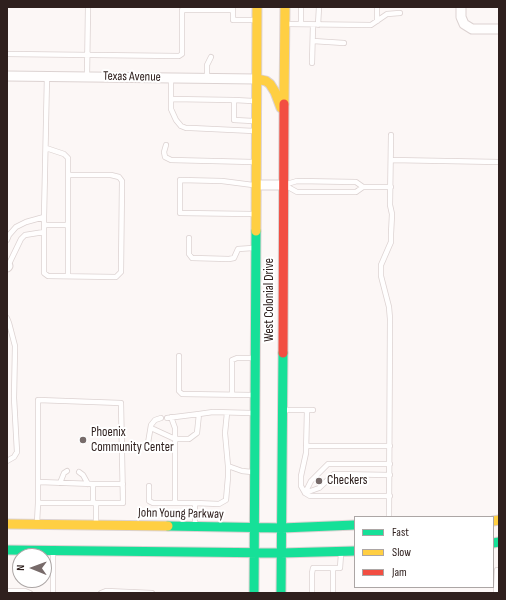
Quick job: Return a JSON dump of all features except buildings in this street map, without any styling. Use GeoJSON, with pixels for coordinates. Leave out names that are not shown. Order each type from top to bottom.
{"type":"FeatureCollection","features":[{"type":"Feature","properties":{"kind":"main road","name":"West Colonial Drive"},"geometry":{"type":"LineString","coordinates":[[254,593],[257,7]]}},
{"type":"Feature","properties":{"kind":"main road","name":"West Colonial Drive"},"geometry":{"type":"LineString","coordinates":[[281,593],[285,7]]}},
{"type":"Feature","properties":{"kind":"main road"},"geometry":{"type":"LineString","coordinates":[[257,79],[266,81],[270,84],[275,92],[284,118]]}},
{"type":"Feature","properties":{"kind":"main road","name":"John Young Parkway"},"geometry":{"type":"LineString","coordinates":[[7,524],[254,528],[354,525]]}},
{"type":"Feature","properties":{"kind":"main road"},"geometry":{"type":"LineString","coordinates":[[7,550],[254,553],[354,552]]}},
{"type":"Feature","properties":{"kind":"street"},"geometry":{"type":"LineString","coordinates":[[462,7],[461,16],[464,24],[472,29],[499,29]]}},
{"type":"Feature","properties":{"kind":"street","name":"Texas Avenue"},"geometry":{"type":"LineString","coordinates":[[7,76],[257,79]]}},
{"type":"Feature","properties":{"kind":"street"},"geometry":{"type":"LineString","coordinates":[[256,185],[284,185]]}},
{"type":"Feature","properties":{"kind":"lane"},"geometry":{"type":"LineString","coordinates":[[87,77],[88,7]]}},
{"type":"Feature","properties":{"kind":"lane"},"geometry":{"type":"LineString","coordinates":[[301,7],[301,24]]}},
{"type":"Feature","properties":{"kind":"lane"},"geometry":{"type":"LineString","coordinates":[[312,63],[313,41],[319,7]]}},
{"type":"Feature","properties":{"kind":"lane"},"geometry":{"type":"LineString","coordinates":[[377,7],[377,21]]}},
{"type":"Feature","properties":{"kind":"lane"},"geometry":{"type":"LineString","coordinates":[[7,54],[179,56],[182,54],[182,9],[233,9],[233,20],[257,20]]}},
{"type":"Feature","properties":{"kind":"lane"},"geometry":{"type":"LineString","coordinates":[[285,24],[370,25],[387,14],[400,14]]}},
{"type":"Feature","properties":{"kind":"lane"},"geometry":{"type":"LineString","coordinates":[[313,41],[344,42]]}},
{"type":"Feature","properties":{"kind":"lane"},"geometry":{"type":"LineString","coordinates":[[207,78],[207,66],[211,57]]}},
{"type":"Feature","properties":{"kind":"lane"},"geometry":{"type":"LineString","coordinates":[[47,76],[44,273],[48,276],[116,277],[121,272],[122,180],[119,177],[111,175],[68,175]]}},
{"type":"Feature","properties":{"kind":"lane"},"geometry":{"type":"LineString","coordinates":[[171,78],[171,109],[176,120],[181,126],[186,128],[257,131]]}},
{"type":"Feature","properties":{"kind":"lane"},"geometry":{"type":"LineString","coordinates":[[171,99],[257,101]]}},
{"type":"Feature","properties":{"kind":"lane"},"geometry":{"type":"LineString","coordinates":[[234,100],[234,120],[257,121]]}},
{"type":"Feature","properties":{"kind":"lane"},"geometry":{"type":"LineString","coordinates":[[389,516],[390,319],[389,307],[381,276],[381,265],[390,242],[392,214],[390,205],[392,135]]}},
{"type":"Feature","properties":{"kind":"lane"},"geometry":{"type":"LineString","coordinates":[[166,146],[164,152],[165,157],[171,160],[257,162]]}},
{"type":"Feature","properties":{"kind":"lane"},"geometry":{"type":"LineString","coordinates":[[46,148],[64,154],[68,158],[68,276]]}},
{"type":"Feature","properties":{"kind":"lane"},"geometry":{"type":"LineString","coordinates":[[391,160],[499,162]]}},
{"type":"Feature","properties":{"kind":"lane"},"geometry":{"type":"LineString","coordinates":[[256,185],[222,181],[180,180],[180,213],[256,214]]}},
{"type":"Feature","properties":{"kind":"lane"},"geometry":{"type":"LineString","coordinates":[[284,185],[297,181],[356,182],[363,187],[391,187]]}},
{"type":"Feature","properties":{"kind":"lane"},"geometry":{"type":"LineString","coordinates":[[284,185],[297,192],[356,192],[363,187]]}},
{"type":"Feature","properties":{"kind":"lane"},"geometry":{"type":"LineString","coordinates":[[7,240],[8,235],[16,227],[26,222],[44,217]]}},
{"type":"Feature","properties":{"kind":"lane"},"geometry":{"type":"LineString","coordinates":[[44,225],[68,225]]}},
{"type":"Feature","properties":{"kind":"lane"},"geometry":{"type":"LineString","coordinates":[[7,263],[21,239],[26,235],[44,232]]}},
{"type":"Feature","properties":{"kind":"lane"},"geometry":{"type":"LineString","coordinates":[[189,238],[189,254],[192,258],[229,259],[234,258],[238,249],[256,248]]}},
{"type":"Feature","properties":{"kind":"lane"},"geometry":{"type":"LineString","coordinates":[[7,318],[10,323],[15,346],[14,398],[17,452],[14,457],[7,461]]}},
{"type":"Feature","properties":{"kind":"lane"},"geometry":{"type":"LineString","coordinates":[[179,356],[178,391],[182,394],[256,394]]}},
{"type":"Feature","properties":{"kind":"lane"},"geometry":{"type":"LineString","coordinates":[[232,394],[232,360],[237,358],[256,358]]}},
{"type":"Feature","properties":{"kind":"lane"},"geometry":{"type":"LineString","coordinates":[[37,524],[38,503],[39,482],[38,400],[121,403],[123,503],[38,503]]}},
{"type":"Feature","properties":{"kind":"lane"},"geometry":{"type":"LineString","coordinates":[[282,410],[313,410]]}},
{"type":"Feature","properties":{"kind":"lane"},"geometry":{"type":"LineString","coordinates":[[307,410],[306,446],[304,466],[301,476],[301,486],[305,494],[310,496],[390,496]]}},
{"type":"Feature","properties":{"kind":"lane"},"geometry":{"type":"LineString","coordinates":[[175,503],[175,439],[174,428],[170,417],[213,412],[255,413]]}},
{"type":"Feature","properties":{"kind":"lane"},"geometry":{"type":"LineString","coordinates":[[149,486],[149,501],[152,503],[219,504],[226,500],[228,477],[226,433],[227,413]]}},
{"type":"Feature","properties":{"kind":"lane"},"geometry":{"type":"LineString","coordinates":[[151,428],[175,439],[189,439],[197,433],[199,414]]}},
{"type":"Feature","properties":{"kind":"lane"},"geometry":{"type":"LineString","coordinates":[[148,443],[151,425],[155,420],[161,418]]}},
{"type":"Feature","properties":{"kind":"lane"},"geometry":{"type":"LineString","coordinates":[[306,446],[390,446]]}},
{"type":"Feature","properties":{"kind":"lane"},"geometry":{"type":"LineString","coordinates":[[305,494],[311,481],[328,464],[390,464]]}},
{"type":"Feature","properties":{"kind":"lane"},"geometry":{"type":"LineString","coordinates":[[228,466],[242,471],[255,472]]}},
{"type":"Feature","properties":{"kind":"lane"},"geometry":{"type":"LineString","coordinates":[[60,483],[64,473],[68,471]]}},
{"type":"Feature","properties":{"kind":"lane"},"geometry":{"type":"LineString","coordinates":[[80,472],[90,484],[95,503],[96,525]]}},
{"type":"Feature","properties":{"kind":"lane"},"geometry":{"type":"LineString","coordinates":[[305,494],[319,488],[334,474],[390,475]]}},
{"type":"Feature","properties":{"kind":"lane"},"geometry":{"type":"LineString","coordinates":[[39,482],[122,484]]}},
{"type":"Feature","properties":{"kind":"lane"},"geometry":{"type":"LineString","coordinates":[[195,503],[195,527]]}},
{"type":"Feature","properties":{"kind":"lane"},"geometry":{"type":"LineString","coordinates":[[53,550],[53,593]]}},
{"type":"Feature","properties":{"kind":"lane"},"geometry":{"type":"LineString","coordinates":[[312,593],[313,568],[340,568],[341,552]]}},
{"type":"Feature","properties":{"kind":"lane"},"geometry":{"type":"LineString","coordinates":[[333,568],[333,593]]}},
{"type":"Feature","properties":{"kind":"lane"},"geometry":{"type":"LineString","coordinates":[[496,570],[496,593]]}},
{"type":"Feature","properties":{"kind":"lane"},"geometry":{"type":"LineString","coordinates":[[7,591],[25,591],[30,593]]}},
{"type":"Feature","properties":{"kind":"lane"},"geometry":{"type":"LineString","coordinates":[[101,593],[106,591],[152,593]]}},
{"type":"Feature","properties":{"kind":"traffic: fast"},"geometry":{"type":"LineString","coordinates":[[254,593],[256,231]]}},
{"type":"Feature","properties":{"kind":"traffic: fast"},"geometry":{"type":"LineString","coordinates":[[281,593],[283,353]]}},
{"type":"Feature","properties":{"kind":"traffic: fast"},"geometry":{"type":"LineString","coordinates":[[168,526],[282,528],[354,525]]}},
{"type":"Feature","properties":{"kind":"traffic: fast"},"geometry":{"type":"LineString","coordinates":[[494,543],[499,542]]}},
{"type":"Feature","properties":{"kind":"traffic: fast"},"geometry":{"type":"LineString","coordinates":[[7,550],[281,553],[354,551]]}},
{"type":"Feature","properties":{"kind":"traffic: slow"},"geometry":{"type":"LineString","coordinates":[[256,231],[257,7]]}},
{"type":"Feature","properties":{"kind":"traffic: slow"},"geometry":{"type":"LineString","coordinates":[[284,104],[285,7]]}},
{"type":"Feature","properties":{"kind":"traffic: slow"},"geometry":{"type":"LineString","coordinates":[[257,79],[266,81],[270,84],[275,92],[281,108]]}},
{"type":"Feature","properties":{"kind":"traffic: slow"},"geometry":{"type":"LineString","coordinates":[[494,521],[499,520]]}},
{"type":"Feature","properties":{"kind":"traffic: slow"},"geometry":{"type":"LineString","coordinates":[[7,524],[168,526]]}},
{"type":"Feature","properties":{"kind":"traffic: jam"},"geometry":{"type":"LineString","coordinates":[[283,353],[284,104]]}},
{"type":"Feature","properties":{"kind":"place","name":"Phoenix Community Center"},"geometry":{"type":"Point","coordinates":[83,440]}},
{"type":"Feature","properties":{"kind":"place","name":"Checkers"},"geometry":{"type":"Point","coordinates":[319,481]}}]}
